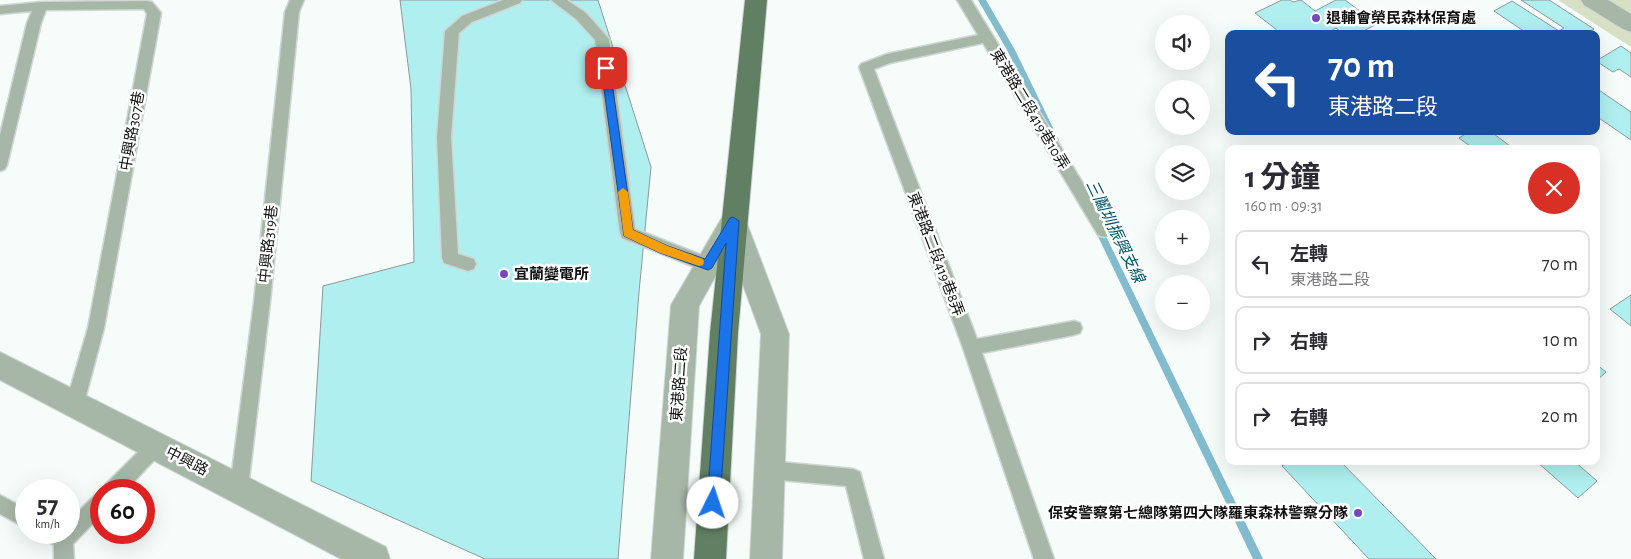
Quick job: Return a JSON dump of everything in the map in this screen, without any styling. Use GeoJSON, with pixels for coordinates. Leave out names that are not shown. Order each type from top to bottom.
{"type":"FeatureCollection","features":[{"type":"Feature","properties":{"kind":"main road","name":"東港路二段"},"geometry":{"type":"LineString","coordinates":[[733,221],[756,0]]}},
{"type":"Feature","properties":{"kind":"main road"},"geometry":{"type":"LineString","coordinates":[[710,559],[733,221]]}},
{"type":"Feature","properties":{"kind":"street"},"geometry":{"type":"LineString","coordinates":[[1592,0],[1631,24]]}},
{"type":"Feature","properties":{"kind":"street","name":"東港路二段"},"geometry":{"type":"LineString","coordinates":[[667,559],[685,304],[733,221]]}},
{"type":"Feature","properties":{"kind":"street","name":"東港路二段"},"geometry":{"type":"LineString","coordinates":[[733,221],[775,334],[766,559]]}},
{"type":"Feature","properties":{"kind":"street","name":"中興路"},"geometry":{"type":"LineString","coordinates":[[0,365],[374,559]]}},
{"type":"Feature","properties":{"kind":"lane"},"geometry":{"type":"LineString","coordinates":[[0,8],[8,0]]}},
{"type":"Feature","properties":{"kind":"lane","name":"中興路319巷"},"geometry":{"type":"LineString","coordinates":[[240,488],[262,302],[292,12],[297,0]]}},
{"type":"Feature","properties":{"kind":"lane"},"geometry":{"type":"LineString","coordinates":[[468,264],[450,258],[444,138],[452,31],[467,20],[514,0]]}},
{"type":"Feature","properties":{"kind":"lane"},"geometry":{"type":"LineString","coordinates":[[558,0],[581,16],[602,39],[628,233],[708,265]]}},
{"type":"Feature","properties":{"kind":"lane","name":"東港路二段419巷10弄"},"geometry":{"type":"LineString","coordinates":[[964,0],[1104,231]]}},
{"type":"Feature","properties":{"kind":"lane","name":"中興路307巷"},"geometry":{"type":"LineString","coordinates":[[0,8],[136,2],[146,5],[154,13],[96,328],[75,403]]}},
{"type":"Feature","properties":{"kind":"lane"},"geometry":{"type":"LineString","coordinates":[[0,165],[34,23],[41,6]]}},
{"type":"Feature","properties":{"kind":"lane","name":"東港路二段419巷8弄"},"geometry":{"type":"LineString","coordinates":[[986,38],[887,59],[866,67],[972,348],[1044,559]]}},
{"type":"Feature","properties":{"kind":"lane"},"geometry":{"type":"LineString","coordinates":[[972,348],[1074,328]]}},
{"type":"Feature","properties":{"kind":"lane"},"geometry":{"type":"LineString","coordinates":[[124,479],[156,446]]}},
{"type":"Feature","properties":{"kind":"lane"},"geometry":{"type":"LineString","coordinates":[[769,470],[853,478],[874,559]]}},
{"type":"Feature","properties":{"kind":"lane"},"geometry":{"type":"LineString","coordinates":[[0,504],[15,513]]}},
{"type":"Feature","properties":{"kind":"lane"},"geometry":{"type":"LineString","coordinates":[[80,523],[90,513]]}},
{"type":"Feature","properties":{"kind":"green space"},"geometry":{"type":"Polygon","coordinates":[[[1558,0],[1631,0],[1631,47],[1558,0]]]}},
{"type":"Feature","properties":{"kind":"building","name":"宜蘭變電所"},"geometry":{"type":"Polygon","coordinates":[[[400,0],[598,0],[651,167],[618,559],[485,559],[311,481],[323,286],[414,262],[411,89],[400,0]]]}},
{"type":"Feature","properties":{"kind":"building","name":"退輔會榮民森林保育處"},"geometry":{"type":"Polygon","coordinates":[[[1282,0],[1293,2],[1301,0],[1315,11],[1336,0],[1345,0],[1377,24],[1366,30],[1338,30],[1336,28],[1332,30],[1277,30],[1255,13],[1282,0]]]}},
{"type":"Feature","properties":{"kind":"building"},"geometry":{"type":"Polygon","coordinates":[[[1521,0],[1549,0],[1594,29],[1561,30],[1564,28],[1521,0]]]}},
{"type":"Feature","properties":{"kind":"building"},"geometry":{"type":"Polygon","coordinates":[[[1512,1],[1557,30],[1522,30],[1494,11],[1512,1]]]}},
{"type":"Feature","properties":{"kind":"building"},"geometry":{"type":"Polygon","coordinates":[[[1621,46],[1631,53],[1631,77],[1619,69],[1613,72],[1600,64],[1600,59],[1621,46]]]}},
{"type":"Feature","properties":{"kind":"building"},"geometry":{"type":"Polygon","coordinates":[[[1600,91],[1631,112],[1631,140],[1600,119],[1600,91]]]}},
{"type":"Feature","properties":{"kind":"building"},"geometry":{"type":"Polygon","coordinates":[[[1464,135],[1495,135],[1509,145],[1469,145],[1459,138],[1464,135]]]}},
{"type":"Feature","properties":{"kind":"building"},"geometry":{"type":"Polygon","coordinates":[[[1631,295],[1631,326],[1610,309],[1631,295]]]}},
{"type":"Feature","properties":{"kind":"building"},"geometry":{"type":"Polygon","coordinates":[[[1600,367],[1606,372],[1600,377],[1600,367]]]}},
{"type":"Feature","properties":{"kind":"building","name":"保安警察第七總隊第四大隊羅東森林警察分隊"},"geometry":{"type":"Polygon","coordinates":[[[1344,465],[1436,559],[1369,559],[1282,466],[1344,465]]]}},
{"type":"Feature","properties":{"kind":"building"},"geometry":{"type":"Polygon","coordinates":[[[1541,465],[1579,465],[1597,481],[1578,498],[1541,465]]]}},
{"type":"Feature","properties":{"kind":"waterway","name":"三鬮圳振興支線"},"geometry":{"type":"LineString","coordinates":[[982,0],[1011,50],[1055,140]]}},
{"type":"Feature","properties":{"kind":"waterway","name":"三鬮圳振興支線"},"geometry":{"type":"LineString","coordinates":[[1097,226],[1258,559]]}},
{"type":"Feature","properties":{"kind":"slow traffic"},"geometry":{"type":"LineString","coordinates":[[623,192],[628,233],[699,262]]}},
{"type":"Feature","properties":{"kind":"place","name":"退輔會榮民森林保育處"},"geometry":{"type":"Point","coordinates":[1316,18]}},
{"type":"Feature","properties":{"kind":"place","name":"宜蘭變電所"},"geometry":{"type":"Point","coordinates":[504,274]}},
{"type":"Feature","properties":{"kind":"place","name":"保安警察第七總隊第四大隊羅東森林警察分隊"},"geometry":{"type":"Point","coordinates":[1358,513]}},
{"type":"Feature","properties":{"kind":"route"},"geometry":{"type":"LineString","coordinates":[[606,68],[628,233],[708,265],[733,221],[713,503]]}}]}
